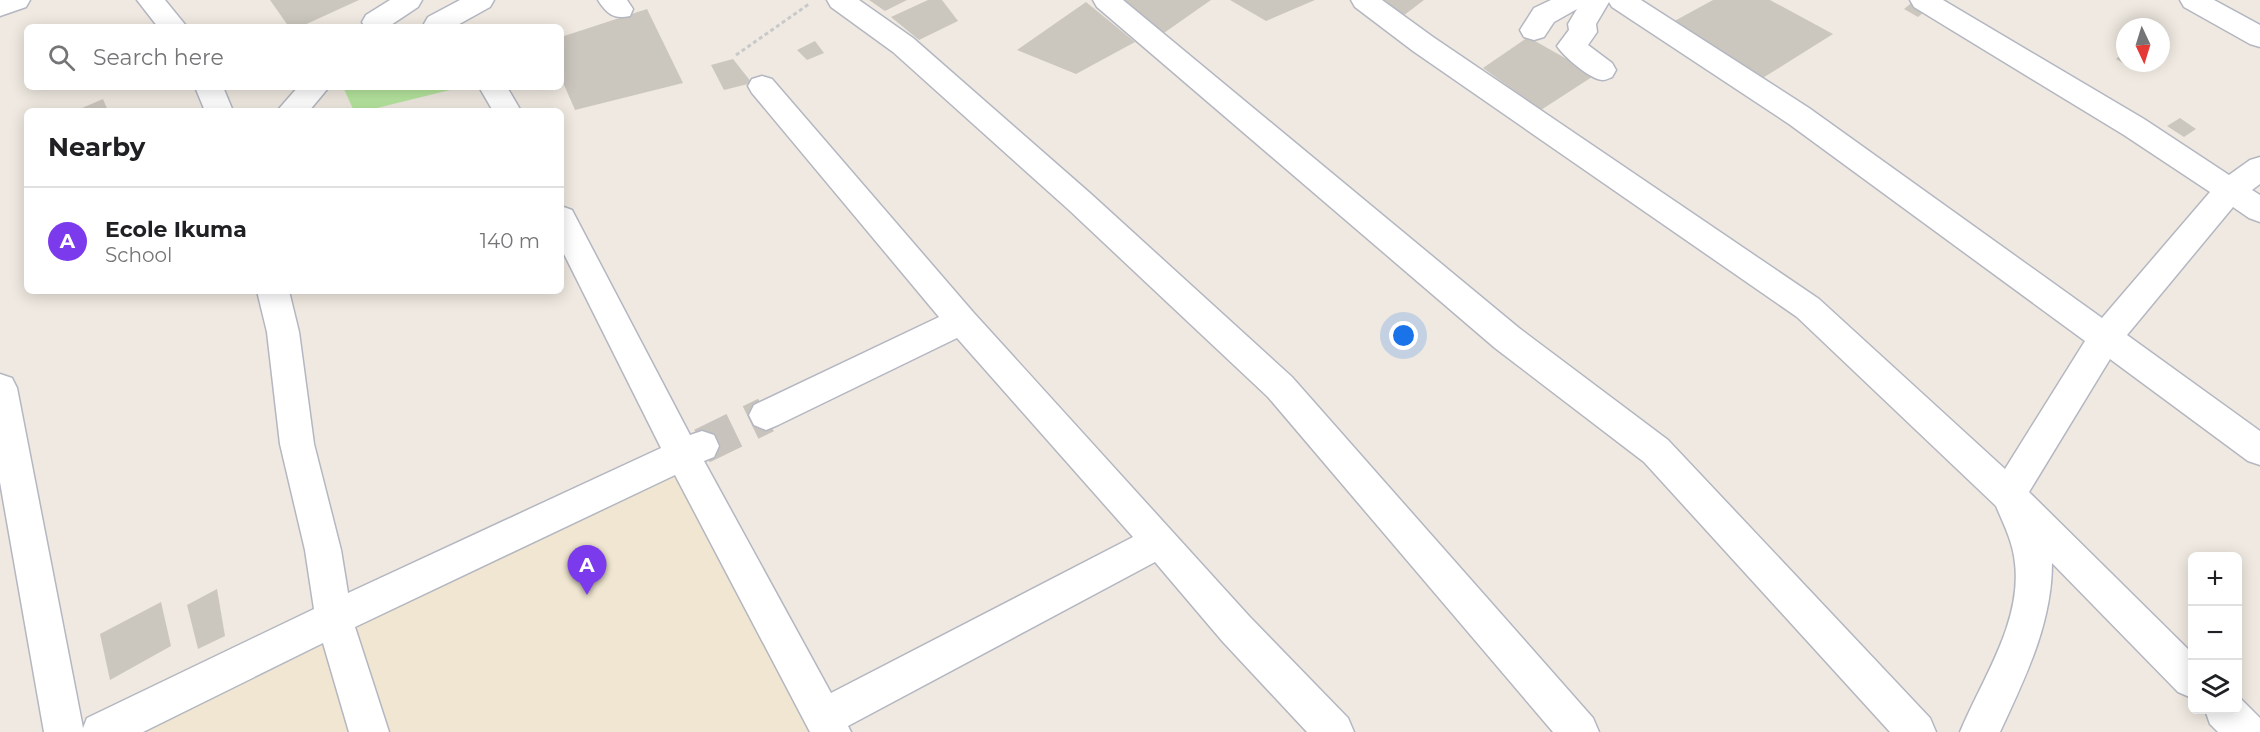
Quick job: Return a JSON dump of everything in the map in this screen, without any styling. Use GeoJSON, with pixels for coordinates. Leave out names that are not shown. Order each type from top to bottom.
{"type":"FeatureCollection","features":[{"type":"Feature","properties":{"kind":"street"},"geometry":{"type":"LineString","coordinates":[[0,7],[16,0]]}},
{"type":"Feature","properties":{"kind":"street"},"geometry":{"type":"LineString","coordinates":[[150,0],[170,24]]}},
{"type":"Feature","properties":{"kind":"street"},"geometry":{"type":"LineString","coordinates":[[376,22],[409,0]]}},
{"type":"Feature","properties":{"kind":"street"},"geometry":{"type":"LineString","coordinates":[[415,0],[437,24]]}},
{"type":"Feature","properties":{"kind":"street"},"geometry":{"type":"LineString","coordinates":[[442,24],[481,0]]}},
{"type":"Feature","properties":{"kind":"street"},"geometry":{"type":"LineString","coordinates":[[840,0],[903,45],[1080,202],[1280,387],[1579,732]]}},
{"type":"Feature","properties":{"kind":"street"},"geometry":{"type":"LineString","coordinates":[[1106,0],[1507,338],[1656,451],[1916,732]]}},
{"type":"Feature","properties":{"kind":"street"},"geometry":{"type":"LineString","coordinates":[[1364,0],[1423,44],[1808,308],[2008,495],[2188,674]]}},
{"type":"Feature","properties":{"kind":"street"},"geometry":{"type":"LineString","coordinates":[[1534,30],[1544,15],[1573,0]]}},
{"type":"Feature","properties":{"kind":"street"},"geometry":{"type":"LineString","coordinates":[[1596,0],[1582,24],[1583,32],[1571,46],[1602,70]]}},
{"type":"Feature","properties":{"kind":"street"},"geometry":{"type":"LineString","coordinates":[[1621,0],[1799,116],[2260,450]]}},
{"type":"Feature","properties":{"kind":"street"},"geometry":{"type":"LineString","coordinates":[[1923,0],[2134,127],[2260,210]]}},
{"type":"Feature","properties":{"kind":"street"},"geometry":{"type":"LineString","coordinates":[[2193,0],[2260,37]]}},
{"type":"Feature","properties":{"kind":"street"},"geometry":{"type":"LineString","coordinates":[[762,86],[962,321],[1236,629],[1334,732]]}},
{"type":"Feature","properties":{"kind":"street"},"geometry":{"type":"LineString","coordinates":[[210,90],[218,108]]}},
{"type":"Feature","properties":{"kind":"street"},"geometry":{"type":"LineString","coordinates":[[294,108],[312,90]]}},
{"type":"Feature","properties":{"kind":"street"},"geometry":{"type":"LineString","coordinates":[[495,90],[505,108]]}},
{"type":"Feature","properties":{"kind":"street"},"geometry":{"type":"LineString","coordinates":[[2008,495],[2105,338],[2229,191],[2260,168]]}},
{"type":"Feature","properties":{"kind":"street"},"geometry":{"type":"LineString","coordinates":[[564,223],[693,451],[827,725],[1160,541]]}},
{"type":"Feature","properties":{"kind":"street"},"geometry":{"type":"LineString","coordinates":[[274,294],[283,332],[297,444],[323,550],[334,618],[369,732]]}},
{"type":"Feature","properties":{"kind":"street"},"geometry":{"type":"LineString","coordinates":[[766,416],[962,321]]}},
{"type":"Feature","properties":{"kind":"street"},"geometry":{"type":"LineString","coordinates":[[0,388],[64,732]]}},
{"type":"Feature","properties":{"kind":"street"},"geometry":{"type":"LineString","coordinates":[[100,732],[334,618],[693,451]]}},
{"type":"Feature","properties":{"kind":"street"},"geometry":{"type":"LineString","coordinates":[[1980,732],[2016,652],[2035,587],[2030,542],[2008,495]]}},
{"type":"Feature","properties":{"kind":"street"},"geometry":{"type":"LineString","coordinates":[[2228,714],[2246,732]]}},
{"type":"Feature","properties":{"kind":"path"},"geometry":{"type":"LineString","coordinates":[[736,55],[814,0]]}},
{"type":"Feature","properties":{"kind":"shaded area"},"geometry":{"type":"Polygon","coordinates":[[[692,458],[842,732],[124,732],[692,458]]]}},
{"type":"Feature","properties":{"kind":"green space"},"geometry":{"type":"Polygon","coordinates":[[[344,90],[450,90],[377,108],[353,108],[344,90]]]}},
{"type":"Feature","properties":{"kind":"building"},"geometry":{"type":"Polygon","coordinates":[[[270,0],[359,0],[307,24],[287,24],[270,0]]]}},
{"type":"Feature","properties":{"kind":"building"},"geometry":{"type":"Polygon","coordinates":[[[869,0],[907,0],[885,11],[869,0]]]}},
{"type":"Feature","properties":{"kind":"building"},"geometry":{"type":"Polygon","coordinates":[[[928,0],[942,0],[958,21],[919,40],[891,17],[928,0]]]}},
{"type":"Feature","properties":{"kind":"building"},"geometry":{"type":"Polygon","coordinates":[[[1119,0],[1211,0],[1161,35],[1119,0]]]}},
{"type":"Feature","properties":{"kind":"building"},"geometry":{"type":"Polygon","coordinates":[[[1230,0],[1315,0],[1266,21],[1230,0]]]}},
{"type":"Feature","properties":{"kind":"building"},"geometry":{"type":"Polygon","coordinates":[[[1374,0],[1424,0],[1399,19],[1374,0]]]}},
{"type":"Feature","properties":{"kind":"building"},"geometry":{"type":"Polygon","coordinates":[[[1713,0],[1770,0],[1833,34],[1761,79],[1669,24],[1713,0]]]}},
{"type":"Feature","properties":{"kind":"building"},"geometry":{"type":"Polygon","coordinates":[[[1915,0],[1931,6],[1918,17],[1904,9],[1915,0]]]}},
{"type":"Feature","properties":{"kind":"building"},"geometry":{"type":"Polygon","coordinates":[[[1086,2],[1135,42],[1076,74],[1017,50],[1086,2]]]}},
{"type":"Feature","properties":{"kind":"building"},"geometry":{"type":"Polygon","coordinates":[[[647,9],[683,83],[575,110],[564,85],[564,36],[647,9]]]}},
{"type":"Feature","properties":{"kind":"building"},"geometry":{"type":"Polygon","coordinates":[[[1528,37],[1595,75],[1541,110],[1483,68],[1528,37]]]}},
{"type":"Feature","properties":{"kind":"building"},"geometry":{"type":"Polygon","coordinates":[[[815,41],[824,53],[807,60],[797,50],[815,41]]]}},
{"type":"Feature","properties":{"kind":"building"},"geometry":{"type":"Polygon","coordinates":[[[733,59],[752,83],[724,90],[711,65],[733,59]]]}},
{"type":"Feature","properties":{"kind":"building"},"geometry":{"type":"Polygon","coordinates":[[[103,99],[107,108],[82,108],[103,99]]]}},
{"type":"Feature","properties":{"kind":"building"},"geometry":{"type":"Polygon","coordinates":[[[2180,118],[2196,129],[2184,137],[2167,126],[2180,118]]]}},
{"type":"Feature","properties":{"kind":"building"},"geometry":{"type":"Polygon","coordinates":[[[217,589],[225,636],[198,649],[187,605],[217,589]]]}},
{"type":"Feature","properties":{"kind":"building"},"geometry":{"type":"Polygon","coordinates":[[[161,602],[171,646],[110,680],[100,634],[161,602]]]}},
{"type":"Feature","properties":{"kind":"tunnel"},"geometry":{"type":"LineString","coordinates":[[702,446],[766,415]]}},
{"type":"Feature","properties":{"kind":"place","name":"Ecole Ikuma"},"geometry":{"type":"Point","coordinates":[587,595]}}]}
